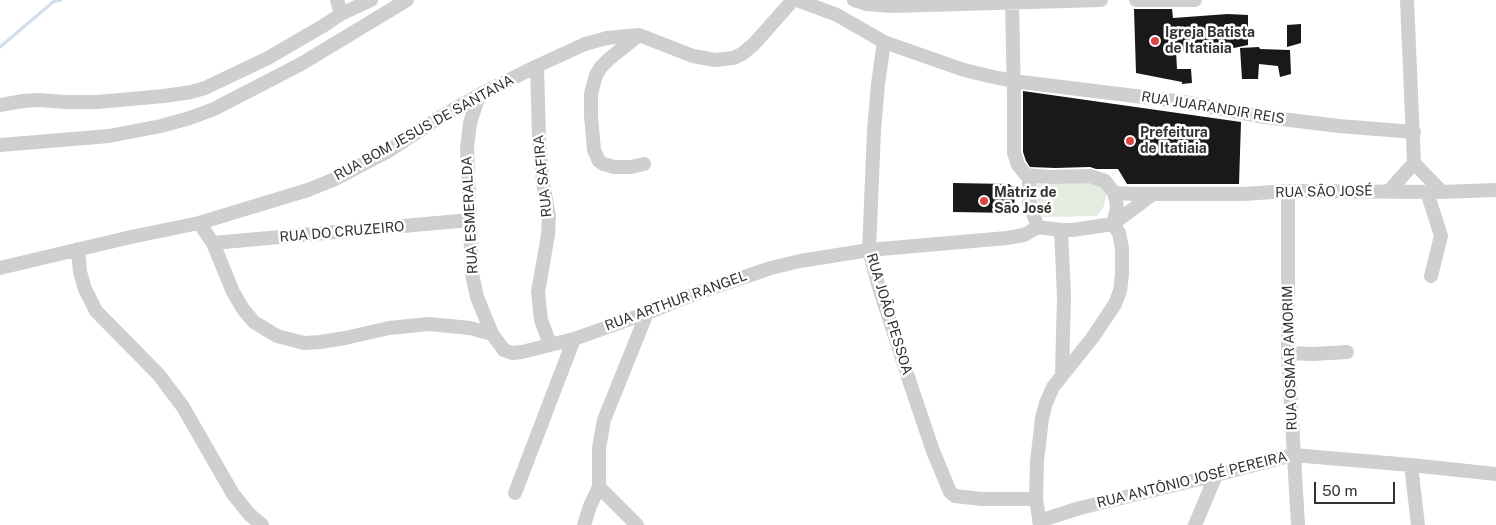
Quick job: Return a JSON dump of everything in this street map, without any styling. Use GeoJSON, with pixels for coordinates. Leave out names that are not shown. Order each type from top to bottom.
{"type":"FeatureCollection","features":[{"type":"Feature","properties":{"kind":"street"},"geometry":{"type":"LineString","coordinates":[[336,0],[341,14]]}},
{"type":"Feature","properties":{"kind":"street"},"geometry":{"type":"LineString","coordinates":[[0,106],[23,101],[96,102],[191,92],[218,83],[268,58],[341,14],[371,0]]}},
{"type":"Feature","properties":{"kind":"street"},"geometry":{"type":"LineString","coordinates":[[0,145],[109,136],[161,126],[190,118],[302,64],[407,0]]}},
{"type":"Feature","properties":{"kind":"street","name":"RUA BOM JESUS DE SANTANA"},"geometry":{"type":"LineString","coordinates":[[0,268],[199,223],[308,190],[335,179],[390,150],[442,116],[479,95],[585,44],[607,38],[639,35],[694,56],[715,60],[734,58],[754,44],[793,0]]}},
{"type":"Feature","properties":{"kind":"street","name":"RUA JUARANDIR REIS"},"geometry":{"type":"LineString","coordinates":[[797,0],[837,15],[884,42],[964,70],[1013,81],[1184,102],[1265,117],[1339,126],[1414,132]]}},
{"type":"Feature","properties":{"kind":"street"},"geometry":{"type":"LineString","coordinates":[[854,0],[867,4],[891,6],[1101,0]]}},
{"type":"Feature","properties":{"kind":"street"},"geometry":{"type":"LineString","coordinates":[[1136,0],[1195,0]]}},
{"type":"Feature","properties":{"kind":"street"},"geometry":{"type":"LineString","coordinates":[[1390,191],[1414,163],[1407,0]]}},
{"type":"Feature","properties":{"kind":"street"},"geometry":{"type":"LineString","coordinates":[[1012,2],[1014,153],[1018,165],[1026,175],[1030,176],[1097,177],[1105,180],[1114,193],[1116,200],[1117,208],[1113,224],[1119,233],[1122,248],[1122,275],[1120,291],[1115,304],[1106,319],[1053,387],[1046,403],[1042,418],[1037,462],[1036,499],[1039,523]]}},
{"type":"Feature","properties":{"kind":"street"},"geometry":{"type":"LineString","coordinates":[[639,35],[609,59],[596,75],[591,94],[591,116],[594,150],[599,161],[614,168],[644,164]]}},
{"type":"Feature","properties":{"kind":"street","name":"RUA JOÃO PESSOA"},"geometry":{"type":"LineString","coordinates":[[884,42],[874,131],[869,250],[912,389],[936,459],[950,492],[955,496],[982,499],[1036,499]]}},
{"type":"Feature","properties":{"kind":"street","name":"RUA SAFIRA"},"geometry":{"type":"LineString","coordinates":[[537,66],[539,138],[543,183],[549,216],[548,235],[538,292],[541,320],[550,344]]}},
{"type":"Feature","properties":{"kind":"street","name":"RUA ESMERALDA"},"geometry":{"type":"LineString","coordinates":[[479,95],[470,123],[467,148],[472,274],[477,297],[492,334]]}},
{"type":"Feature","properties":{"kind":"street"},"geometry":{"type":"LineString","coordinates":[[1414,163],[1442,192]]}},
{"type":"Feature","properties":{"kind":"street"},"geometry":{"type":"LineString","coordinates":[[1030,176],[1029,203],[1038,228],[1083,229],[1113,224],[1153,194]]}},
{"type":"Feature","properties":{"kind":"street","name":"RUA SÃO JOSÉ"},"geometry":{"type":"LineString","coordinates":[[1114,193],[1243,194],[1496,190]]}},
{"type":"Feature","properties":{"kind":"street","name":"RUA OSMAR AMORIM"},"geometry":{"type":"LineString","coordinates":[[1288,192],[1288,353],[1298,525]]}},
{"type":"Feature","properties":{"kind":"street"},"geometry":{"type":"LineString","coordinates":[[1427,192],[1441,236],[1431,276]]}},
{"type":"Feature","properties":{"kind":"street","name":"RUA DO CRUZEIRO"},"geometry":{"type":"LineString","coordinates":[[213,243],[470,220]]}},
{"type":"Feature","properties":{"kind":"street"},"geometry":{"type":"LineString","coordinates":[[199,223],[213,243],[233,292],[243,309],[254,322],[265,330],[284,338],[304,343],[320,342],[388,328],[429,324],[470,328],[492,334]]}},
{"type":"Feature","properties":{"kind":"street","name":"RUA ARTHUR RANGEL"},"geometry":{"type":"LineString","coordinates":[[492,334],[504,350],[512,353],[522,352],[574,339],[647,313],[697,292],[771,268],[800,261],[869,250],[1007,238],[1024,235],[1038,228]]}},
{"type":"Feature","properties":{"kind":"street"},"geometry":{"type":"LineString","coordinates":[[1061,230],[1064,296],[1062,376]]}},
{"type":"Feature","properties":{"kind":"street"},"geometry":{"type":"LineString","coordinates":[[78,249],[80,272],[85,289],[96,311],[159,375],[183,407],[233,494],[250,515],[262,525]]}},
{"type":"Feature","properties":{"kind":"street"},"geometry":{"type":"LineString","coordinates":[[584,525],[599,486],[599,448],[604,420],[647,313]]}},
{"type":"Feature","properties":{"kind":"street"},"geometry":{"type":"LineString","coordinates":[[515,493],[574,339]]}},
{"type":"Feature","properties":{"kind":"street"},"geometry":{"type":"LineString","coordinates":[[1288,353],[1347,352]]}},
{"type":"Feature","properties":{"kind":"street","name":"RUA ANTÔNIO JOSÉ PEREIRA"},"geometry":{"type":"LineString","coordinates":[[1039,523],[1080,508],[1216,476],[1293,455],[1496,474]]}},
{"type":"Feature","properties":{"kind":"street"},"geometry":{"type":"LineString","coordinates":[[1412,465],[1418,525]]}},
{"type":"Feature","properties":{"kind":"street"},"geometry":{"type":"LineString","coordinates":[[1195,525],[1216,476]]}},
{"type":"Feature","properties":{"kind":"street"},"geometry":{"type":"LineString","coordinates":[[599,486],[637,525]]}},
{"type":"Feature","properties":{"kind":"shaded area"},"geometry":{"type":"Polygon","coordinates":[[[1041,180],[1097,180],[1104,186],[1106,198],[1103,208],[1097,216],[1043,217],[1034,209],[1032,188],[1041,180]]]}},
{"type":"Feature","properties":{"kind":"building"},"geometry":{"type":"Polygon","coordinates":[[[1134,9],[1172,9],[1173,18],[1228,14],[1248,15],[1248,45],[1206,54],[1205,50],[1176,51],[1177,69],[1191,69],[1192,83],[1182,84],[1182,82],[1136,73],[1134,9]]]}},
{"type":"Feature","properties":{"kind":"building"},"geometry":{"type":"Polygon","coordinates":[[[1301,24],[1301,43],[1287,47],[1287,25],[1301,24]]]}},
{"type":"Feature","properties":{"kind":"building"},"geometry":{"type":"Polygon","coordinates":[[[1259,47],[1260,49],[1290,50],[1291,74],[1280,77],[1278,66],[1259,64],[1258,79],[1242,79],[1240,48],[1259,47]]]}},
{"type":"Feature","properties":{"kind":"building","name":"Prefeitura de Itatiaia"},"geometry":{"type":"Polygon","coordinates":[[[1023,91],[1241,122],[1239,184],[1127,184],[1118,169],[1030,167],[1023,152],[1023,91]]]}},
{"type":"Feature","properties":{"kind":"building","name":"Matriz de São José"},"geometry":{"type":"Polygon","coordinates":[[[953,183],[1009,184],[1015,189],[1014,213],[953,212],[953,183]]]}},
{"type":"Feature","properties":{"kind":"waterway"},"geometry":{"type":"LineString","coordinates":[[0,47],[53,2],[61,0]]}},
{"type":"Feature","properties":{"kind":"place","name":"Igreja Batista de Itatiaia"},"geometry":{"type":"Point","coordinates":[1155,41]}},
{"type":"Feature","properties":{"kind":"place","name":"Prefeitura de Itatiaia"},"geometry":{"type":"Point","coordinates":[1130,141]}},
{"type":"Feature","properties":{"kind":"place","name":"Matriz de São José"},"geometry":{"type":"Point","coordinates":[984,201]}}]}
